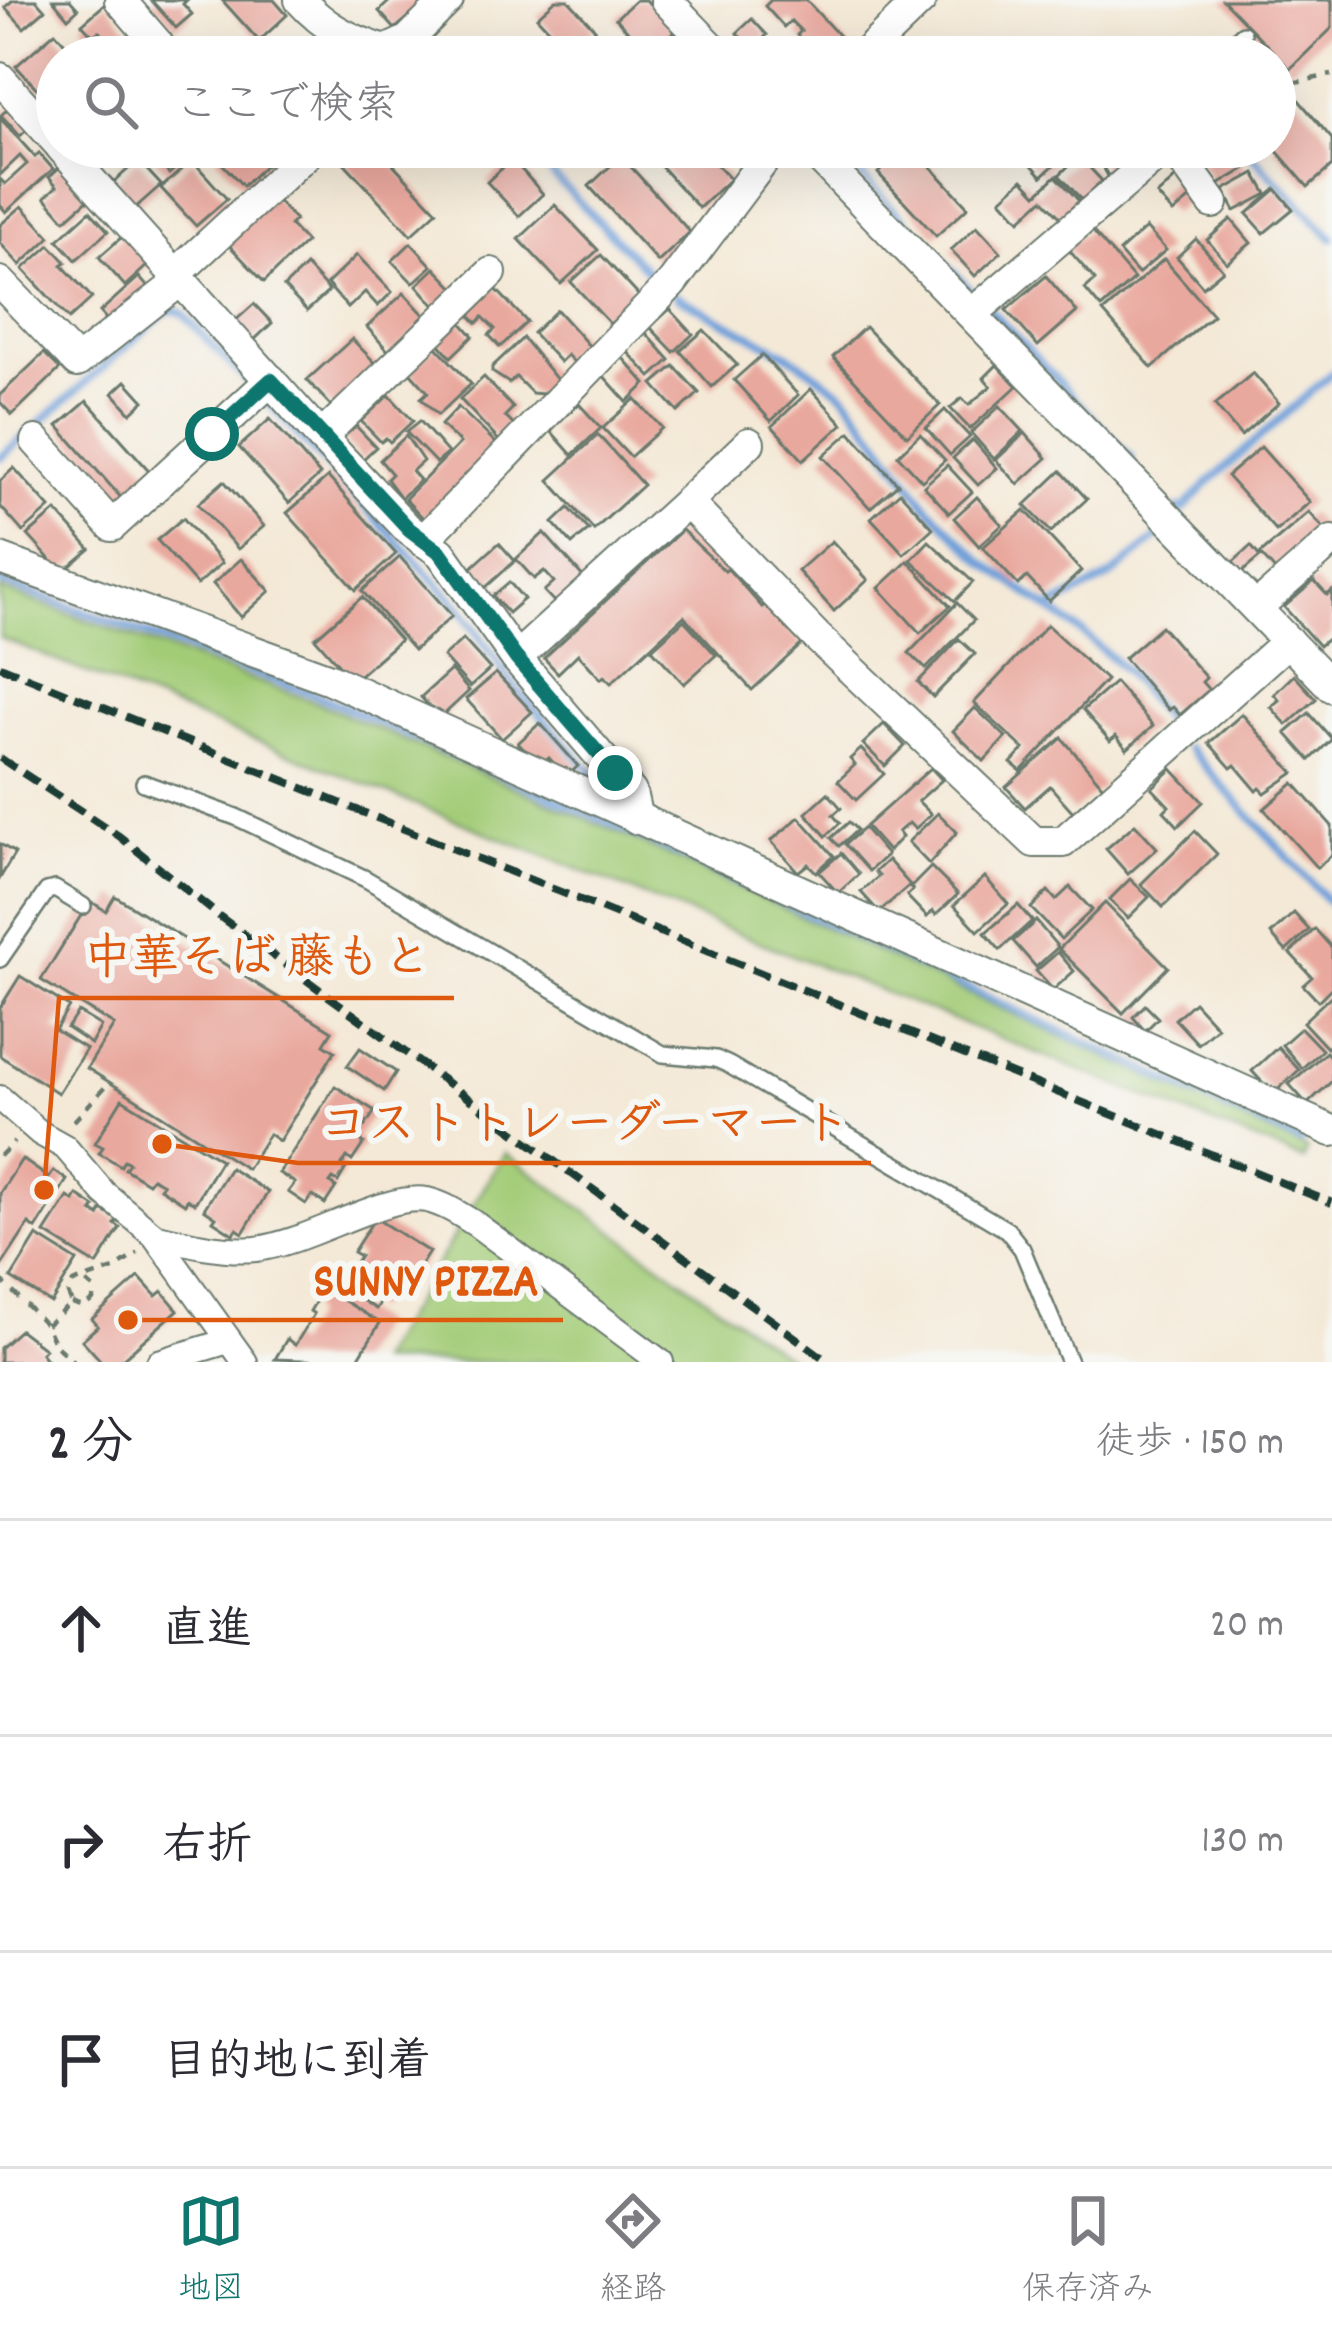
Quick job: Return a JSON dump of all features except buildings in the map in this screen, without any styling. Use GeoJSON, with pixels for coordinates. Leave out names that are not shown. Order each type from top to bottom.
{"type":"FeatureCollection","features":[{"type":"Feature","properties":{"kind":"street"},"geometry":{"type":"LineString","coordinates":[[120,0],[151,36]]}},
{"type":"Feature","properties":{"kind":"street"},"geometry":{"type":"LineString","coordinates":[[300,0],[342,36]]}},
{"type":"Feature","properties":{"kind":"street"},"geometry":{"type":"LineString","coordinates":[[411,36],[448,0]]}},
{"type":"Feature","properties":{"kind":"street"},"geometry":{"type":"LineString","coordinates":[[666,0],[701,36]]}},
{"type":"Feature","properties":{"kind":"street"},"geometry":{"type":"LineString","coordinates":[[884,36],[921,0]]}},
{"type":"Feature","properties":{"kind":"street"},"geometry":{"type":"LineString","coordinates":[[0,78],[36,117]]}},
{"type":"Feature","properties":{"kind":"street"},"geometry":{"type":"LineString","coordinates":[[82,168],[178,278],[262,389],[321,436],[423,541],[441,553],[516,658],[631,791],[637,819]]}},
{"type":"Feature","properties":{"kind":"street"},"geometry":{"type":"LineString","coordinates":[[0,282],[77,362],[178,278],[292,168]]}},
{"type":"Feature","properties":{"kind":"street"},"geometry":{"type":"LineString","coordinates":[[423,541],[672,284],[758,168]]}},
{"type":"Feature","properties":{"kind":"street"},"geometry":{"type":"LineString","coordinates":[[832,168],[981,307],[1332,687]]}},
{"type":"Feature","properties":{"kind":"street"},"geometry":{"type":"LineString","coordinates":[[981,307],[1145,168]]}},
{"type":"Feature","properties":{"kind":"street"},"geometry":{"type":"LineString","coordinates":[[1186,168],[1213,203]]}},
{"type":"Feature","properties":{"kind":"street"},"geometry":{"type":"LineString","coordinates":[[321,436],[491,273]]}},
{"type":"Feature","properties":{"kind":"street"},"geometry":{"type":"LineString","coordinates":[[36,442],[112,526],[262,389]]}},
{"type":"Feature","properties":{"kind":"street"},"geometry":{"type":"LineString","coordinates":[[516,658],[749,443]]}},
{"type":"Feature","properties":{"kind":"street"},"geometry":{"type":"LineString","coordinates":[[687,502],[818,637],[1034,842],[1063,842],[1288,641]]}},
{"type":"Feature","properties":{"kind":"street"},"geometry":{"type":"LineString","coordinates":[[1256,608],[1332,541]]}},
{"type":"Feature","properties":{"kind":"street"},"geometry":{"type":"LineString","coordinates":[[0,559],[330,679],[1332,1131]]}},
{"type":"Feature","properties":{"kind":"street"},"geometry":{"type":"LineString","coordinates":[[0,1098],[60,1144],[104,1193],[154,1235],[245,1362]]}},
{"type":"Feature","properties":{"kind":"street"},"geometry":{"type":"LineString","coordinates":[[154,1235],[190,1244],[254,1249],[299,1240],[393,1201],[425,1200],[450,1208],[477,1225],[661,1362]]}},
{"type":"Feature","properties":{"kind":"street"},"geometry":{"type":"LineString","coordinates":[[159,1362],[228,1341]]}},
{"type":"Feature","properties":{"kind":"lane"},"geometry":{"type":"LineString","coordinates":[[144,783],[236,817],[366,879],[664,1054],[716,1059],[729,1065],[1007,1230],[1022,1249],[1070,1362]]}},
{"type":"Feature","properties":{"kind":"lane"},"geometry":{"type":"LineString","coordinates":[[0,959],[47,891],[55,890],[83,906]]}},
{"type":"Feature","properties":{"kind":"path"},"geometry":{"type":"LineString","coordinates":[[1296,82],[1332,75]]}},
{"type":"Feature","properties":{"kind":"path"},"geometry":{"type":"LineString","coordinates":[[60,1144],[107,1085]]}},
{"type":"Feature","properties":{"kind":"path"},"geometry":{"type":"LineString","coordinates":[[72,1304],[68,1290],[79,1280],[114,1269],[135,1256],[154,1235]]}},
{"type":"Feature","properties":{"kind":"path"},"geometry":{"type":"LineString","coordinates":[[0,1279],[46,1325],[55,1345],[74,1362]]}},
{"type":"Feature","properties":{"kind":"path"},"geometry":{"type":"LineString","coordinates":[[46,1325],[72,1304],[83,1306],[93,1300],[92,1286],[79,1280]]}},
{"type":"Feature","properties":{"kind":"green space"},"geometry":{"type":"Polygon","coordinates":[[[0,589],[318,703],[599,824],[1307,1149],[1304,1160],[0,638],[0,589]]]}},
{"type":"Feature","properties":{"kind":"green space"},"geometry":{"type":"Polygon","coordinates":[[[505,1153],[795,1362],[377,1362],[505,1153]]]}},
{"type":"Feature","properties":{"kind":"waterway"},"geometry":{"type":"LineString","coordinates":[[546,168],[660,284]]}},
{"type":"Feature","properties":{"kind":"waterway"},"geometry":{"type":"LineString","coordinates":[[854,168],[978,298]]}},
{"type":"Feature","properties":{"kind":"waterway"},"geometry":{"type":"LineString","coordinates":[[1264,168],[1332,238]]}},
{"type":"Feature","properties":{"kind":"waterway"},"geometry":{"type":"LineString","coordinates":[[676,296],[792,357],[845,395],[928,507],[983,562],[1083,633],[1125,670],[1171,727]]}},
{"type":"Feature","properties":{"kind":"waterway"},"geometry":{"type":"LineString","coordinates":[[988,308],[1131,458]]}},
{"type":"Feature","properties":{"kind":"waterway"},"geometry":{"type":"LineString","coordinates":[[0,458],[168,310],[181,312],[252,387]]}},
{"type":"Feature","properties":{"kind":"waterway"},"geometry":{"type":"LineString","coordinates":[[1179,508],[1182,511],[1332,373]]}},
{"type":"Feature","properties":{"kind":"waterway"},"geometry":{"type":"LineString","coordinates":[[263,398],[460,608],[515,687],[606,788]]}},
{"type":"Feature","properties":{"kind":"waterway"},"geometry":{"type":"LineString","coordinates":[[1048,609],[1111,576],[1161,534]]}},
{"type":"Feature","properties":{"kind":"waterway"},"geometry":{"type":"LineString","coordinates":[[0,582],[319,696],[600,818],[1301,1142]]}},
{"type":"Feature","properties":{"kind":"waterway"},"geometry":{"type":"LineString","coordinates":[[1188,748],[1332,906]]}},
{"type":"Feature","properties":{"kind":"railway"},"geometry":{"type":"LineString","coordinates":[[0,666],[1332,1203]]}},
{"type":"Feature","properties":{"kind":"railway"},"geometry":{"type":"LineString","coordinates":[[0,758],[119,836],[219,916],[829,1362]]}},
{"type":"Feature","properties":{"kind":"place","name":"コストトレーダーマート"},"geometry":{"type":"Point","coordinates":[162,1144]}},
{"type":"Feature","properties":{"kind":"place","name":"中華そば 藤もと"},"geometry":{"type":"Point","coordinates":[44,1190]}},
{"type":"Feature","properties":{"kind":"place","name":"SUNNY PIZZA"},"geometry":{"type":"Point","coordinates":[128,1320]}},
{"type":"Feature","properties":{"kind":"route"},"geometry":{"type":"LineString","coordinates":[[212,434],[271,380],[409,529],[441,553],[516,658],[615,773]]}}]}
